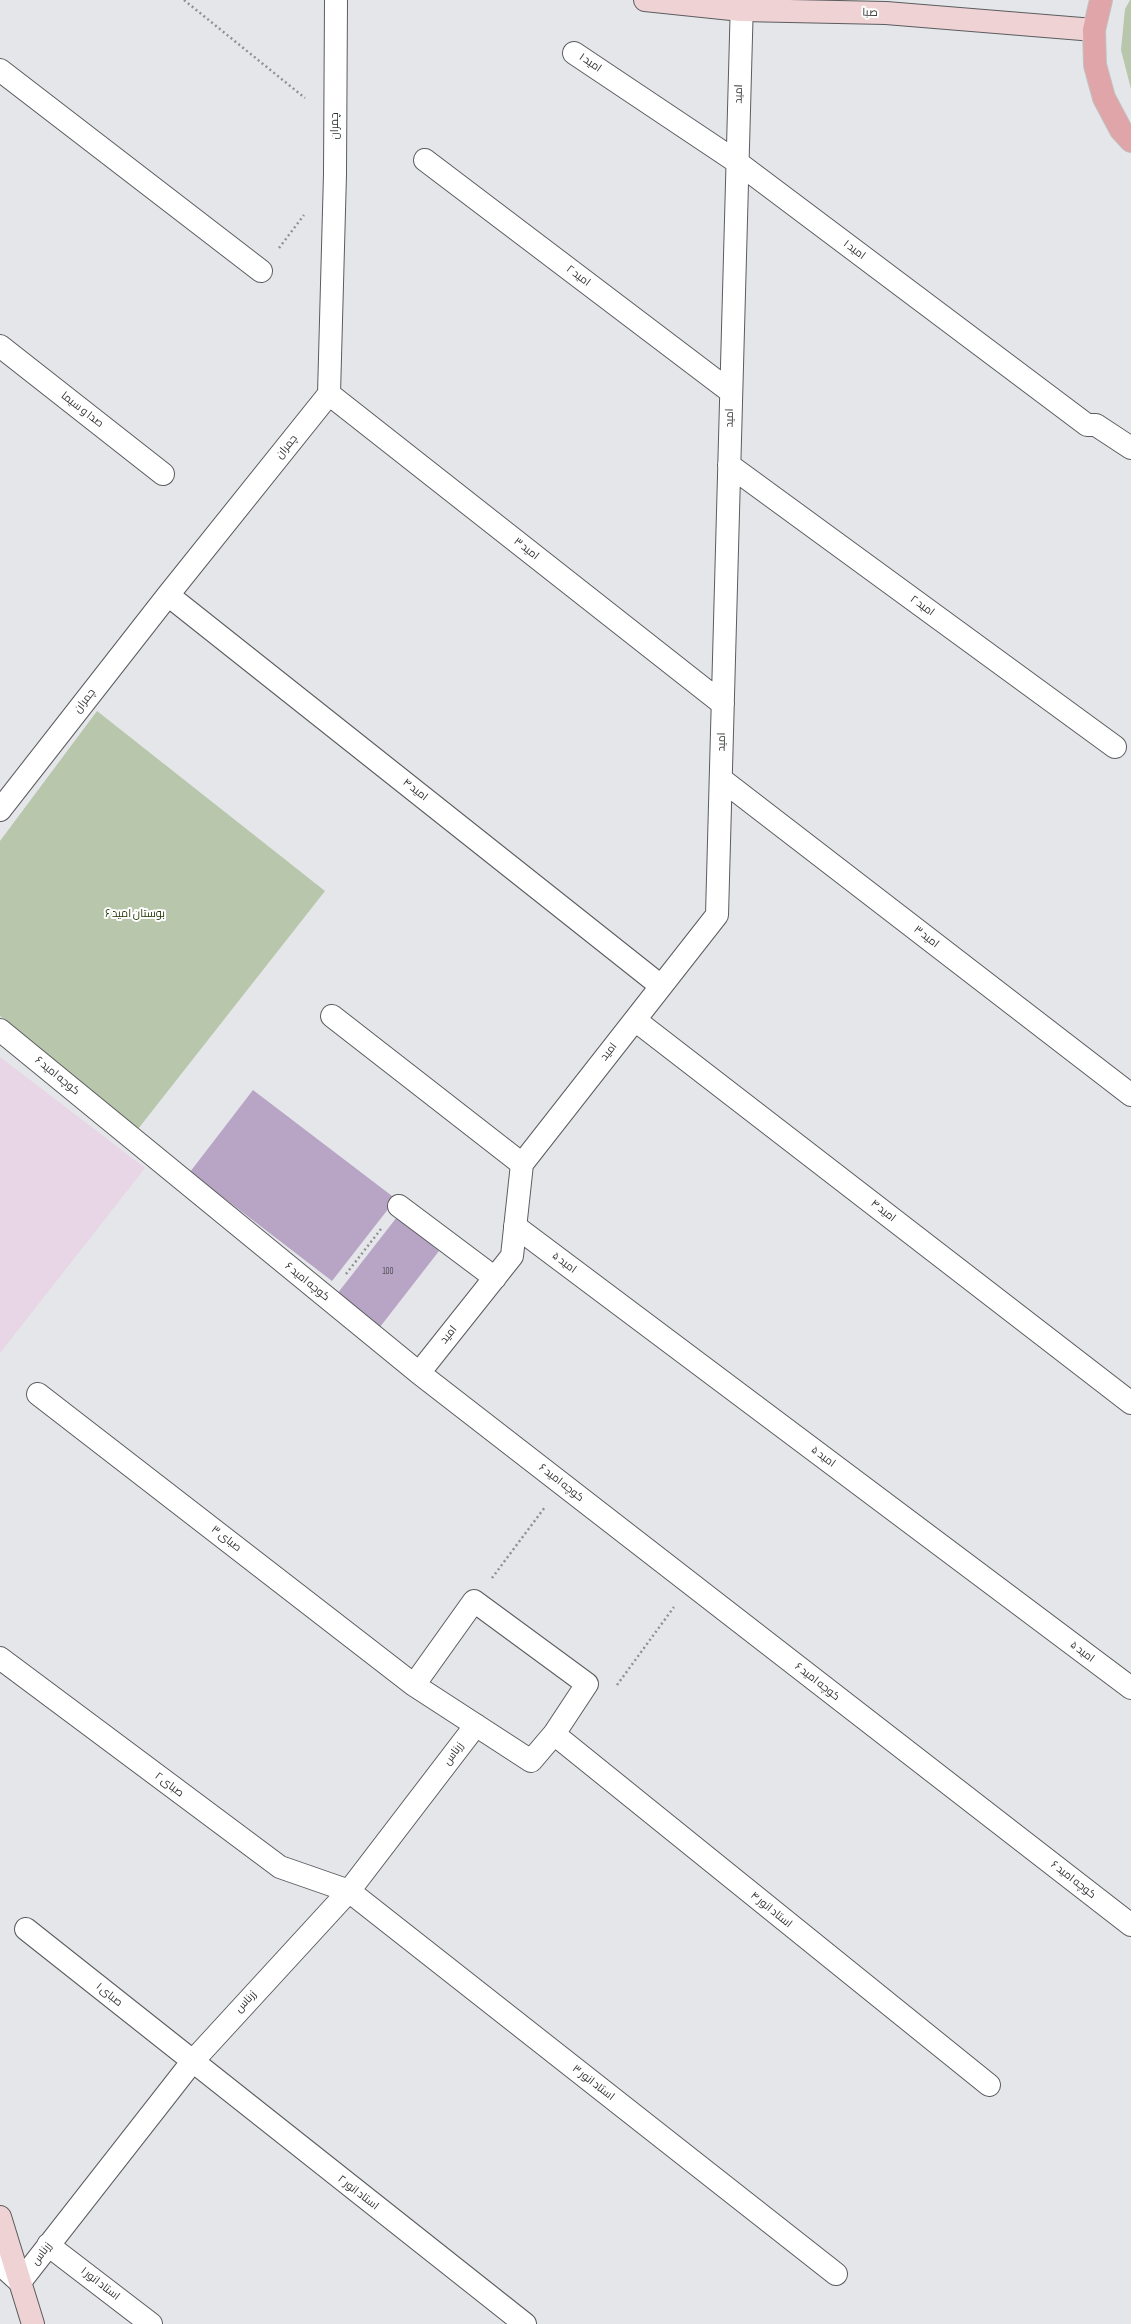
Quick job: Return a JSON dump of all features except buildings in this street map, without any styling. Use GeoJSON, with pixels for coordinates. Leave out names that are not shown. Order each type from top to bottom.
{"type":"FeatureCollection","features":[{"type":"Feature","properties":{"kind":"main road"},"geometry":{"type":"LineString","coordinates":[[1101,0],[1094,30],[1095,65],[1104,98],[1121,130],[1131,141]]}},
{"type":"Feature","properties":{"kind":"street","name":"چمران"},"geometry":{"type":"LineString","coordinates":[[0,810],[168,595],[329,394],[336,0]]}},
{"type":"Feature","properties":{"kind":"street","name":"صبا"},"geometry":{"type":"LineString","coordinates":[[645,0],[886,13],[1094,30]]}},
{"type":"Feature","properties":{"kind":"street","name":"امید"},"geometry":{"type":"LineString","coordinates":[[419,1373],[512,1256],[522,1164],[717,915],[741,5]]}},
{"type":"Feature","properties":{"kind":"street","name":"امید ۱"},"geometry":{"type":"LineString","coordinates":[[574,53],[737,162],[1087,425],[1096,425],[1131,448]]}},
{"type":"Feature","properties":{"kind":"street"},"geometry":{"type":"LineString","coordinates":[[0,70],[261,271]]}},
{"type":"Feature","properties":{"kind":"street","name":"امید ۲"},"geometry":{"type":"LineString","coordinates":[[425,160],[731,392]]}},
{"type":"Feature","properties":{"kind":"street","name":"صدا و سیما"},"geometry":{"type":"LineString","coordinates":[[0,346],[163,474]]}},
{"type":"Feature","properties":{"kind":"street","name":"امید ۳"},"geometry":{"type":"LineString","coordinates":[[329,394],[723,704]]}},
{"type":"Feature","properties":{"kind":"street","name":"امید ۲"},"geometry":{"type":"LineString","coordinates":[[729,465],[1115,747]]}},
{"type":"Feature","properties":{"kind":"street","name":"امید ۴"},"geometry":{"type":"LineString","coordinates":[[168,595],[661,986]]}},
{"type":"Feature","properties":{"kind":"street","name":"امید ۳"},"geometry":{"type":"LineString","coordinates":[[721,779],[1131,1095]]}},
{"type":"Feature","properties":{"kind":"street"},"geometry":{"type":"LineString","coordinates":[[332,1016],[522,1164]]}},
{"type":"Feature","properties":{"kind":"street","name":"امید ۴"},"geometry":{"type":"LineString","coordinates":[[635,1020],[1131,1403]]}},
{"type":"Feature","properties":{"kind":"street","name":"کوچه امید ۶"},"geometry":{"type":"LineString","coordinates":[[0,1030],[419,1373],[1131,1925]]}},
{"type":"Feature","properties":{"kind":"street"},"geometry":{"type":"LineString","coordinates":[[399,1206],[495,1278]]}},
{"type":"Feature","properties":{"kind":"street","name":"امید ۵"},"geometry":{"type":"LineString","coordinates":[[515,1226],[1131,1688]]}},
{"type":"Feature","properties":{"kind":"street","name":"صبای ۳"},"geometry":{"type":"LineString","coordinates":[[38,1394],[414,1685]]}},
{"type":"Feature","properties":{"kind":"street"},"geometry":{"type":"LineString","coordinates":[[474,1601],[587,1684],[554,1734],[531,1761],[414,1685],[474,1601]]}},
{"type":"Feature","properties":{"kind":"street","name":"صبای ۲"},"geometry":{"type":"LineString","coordinates":[[0,1658],[280,1868],[349,1891]]}},
{"type":"Feature","properties":{"kind":"street","name":"زرناس"},"geometry":{"type":"LineString","coordinates":[[20,2282],[192,2062],[349,1891],[476,1725]]}},
{"type":"Feature","properties":{"kind":"street","name":"استاد انور ۴"},"geometry":{"type":"LineString","coordinates":[[554,1734],[989,2085]]}},
{"type":"Feature","properties":{"kind":"street","name":"استاد انور ۳"},"geometry":{"type":"LineString","coordinates":[[349,1891],[836,2274]]}},
{"type":"Feature","properties":{"kind":"street","name":"صبای ۱"},"geometry":{"type":"LineString","coordinates":[[26,1929],[192,2062]]}},
{"type":"Feature","properties":{"kind":"street","name":"استاد انور ۲"},"geometry":{"type":"LineString","coordinates":[[192,2062],[525,2324]]}},
{"type":"Feature","properties":{"kind":"street"},"geometry":{"type":"LineString","coordinates":[[0,2217],[33,2324]]}},
{"type":"Feature","properties":{"kind":"street","name":"استاد انور ۱"},"geometry":{"type":"LineString","coordinates":[[48,2245],[151,2324]]}},
{"type":"Feature","properties":{"kind":"street"},"geometry":{"type":"LineString","coordinates":[[0,2264],[20,2282]]}},
{"type":"Feature","properties":{"kind":"path"},"geometry":{"type":"LineString","coordinates":[[184,0],[335,122]]}},
{"type":"Feature","properties":{"kind":"path"},"geometry":{"type":"LineString","coordinates":[[261,271],[308,210]]}},
{"type":"Feature","properties":{"kind":"path"},"geometry":{"type":"LineString","coordinates":[[327,1298],[399,1206]]}},
{"type":"Feature","properties":{"kind":"path"},"geometry":{"type":"LineString","coordinates":[[474,1601],[563,1484]]}},
{"type":"Feature","properties":{"kind":"path"},"geometry":{"type":"LineString","coordinates":[[587,1684],[610,1694],[691,1584]]}},
{"type":"Feature","properties":{"kind":"shaded area"},"geometry":{"type":"Polygon","coordinates":[[[0,1057],[145,1168],[0,1353],[0,1057]]]}},
{"type":"Feature","properties":{"kind":"green space"},"geometry":{"type":"Polygon","coordinates":[[[1130,0],[1131,89],[1121,50],[1125,9],[1130,0]]]}},
{"type":"Feature","properties":{"kind":"green space","name":"بوستان امید ۶"},"geometry":{"type":"Polygon","coordinates":[[[97,711],[325,891],[138,1129],[0,1016],[0,841],[97,711]]]}}]}
